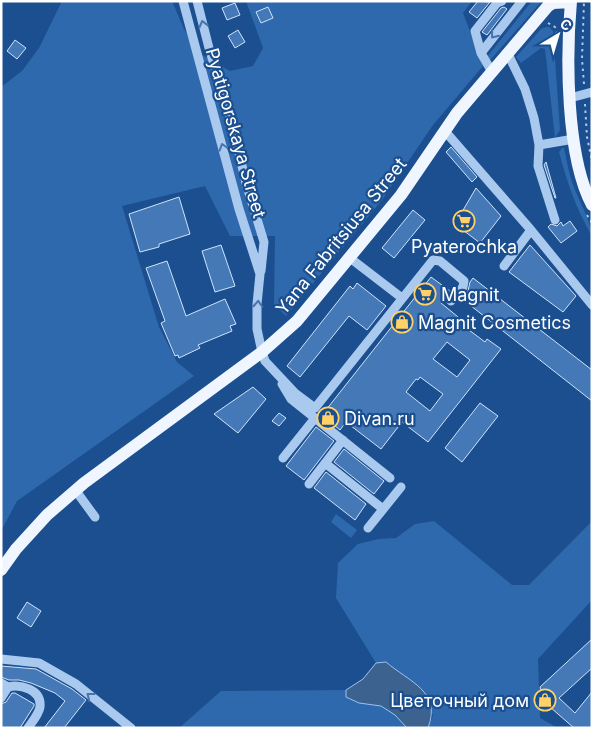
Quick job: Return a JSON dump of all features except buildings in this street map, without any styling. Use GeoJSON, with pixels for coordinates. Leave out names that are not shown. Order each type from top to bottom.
{"type":"FeatureCollection","features":[{"type":"Feature","properties":{"kind":"main road","name":"Yana Fabritsiusa Street"},"geometry":{"type":"LineString","coordinates":[[1,570],[16,549],[46,516],[76,491],[262,352],[297,322],[401,195],[444,130],[548,6],[553,3],[571,2]]}},
{"type":"Feature","properties":{"kind":"main road"},"geometry":{"type":"LineString","coordinates":[[571,2],[569,33],[570,98],[574,140],[578,167],[587,196],[592,205]]}},
{"type":"Feature","properties":{"kind":"street","name":"Pyatigorskaya Street"},"geometry":{"type":"LineString","coordinates":[[183,1],[239,209],[260,274]]}},
{"type":"Feature","properties":{"kind":"street","name":"Pyatigorskaya Street"},"geometry":{"type":"LineString","coordinates":[[197,1],[232,123],[246,183],[264,242],[257,304],[258,329],[262,352]]}},
{"type":"Feature","properties":{"kind":"street"},"geometry":{"type":"LineString","coordinates":[[492,72],[481,53],[475,31],[497,3],[502,1]]}},
{"type":"Feature","properties":{"kind":"street"},"geometry":{"type":"LineString","coordinates":[[481,53],[522,1]]}},
{"type":"Feature","properties":{"kind":"street"},"geometry":{"type":"LineString","coordinates":[[508,54],[525,89],[534,118],[539,145],[538,166],[555,220]]}},
{"type":"Feature","properties":{"kind":"street"},"geometry":{"type":"LineString","coordinates":[[570,98],[588,93]]}},
{"type":"Feature","properties":{"kind":"street"},"geometry":{"type":"LineString","coordinates":[[444,130],[531,230],[592,305]]}},
{"type":"Feature","properties":{"kind":"street"},"geometry":{"type":"LineString","coordinates":[[539,145],[574,140]]}},
{"type":"Feature","properties":{"kind":"street"},"geometry":{"type":"LineString","coordinates":[[504,266],[531,230]]}},
{"type":"Feature","properties":{"kind":"street"},"geometry":{"type":"LineString","coordinates":[[350,258],[402,298]]}},
{"type":"Feature","properties":{"kind":"street"},"geometry":{"type":"LineString","coordinates":[[262,352],[265,361],[276,373],[295,393],[315,408],[430,262],[437,260],[464,280],[463,287],[451,301]]}},
{"type":"Feature","properties":{"kind":"street"},"geometry":{"type":"LineString","coordinates":[[276,373],[290,399],[390,478]]}},
{"type":"Feature","properties":{"kind":"street"},"geometry":{"type":"LineString","coordinates":[[283,458],[315,418]]}},
{"type":"Feature","properties":{"kind":"street"},"geometry":{"type":"LineString","coordinates":[[309,484],[343,440]]}},
{"type":"Feature","properties":{"kind":"street"},"geometry":{"type":"LineString","coordinates":[[325,463],[383,509]]}},
{"type":"Feature","properties":{"kind":"street"},"geometry":{"type":"LineString","coordinates":[[368,528],[401,487]]}},
{"type":"Feature","properties":{"kind":"street"},"geometry":{"type":"LineString","coordinates":[[76,491],[95,517]]}},
{"type":"Feature","properties":{"kind":"street"},"geometry":{"type":"LineString","coordinates":[[1,659],[39,663],[76,684],[130,727]]}},
{"type":"Feature","properties":{"kind":"street"},"geometry":{"type":"LineString","coordinates":[[1,698],[4,685],[23,686],[36,695],[40,706],[38,713],[28,728]]}},
{"type":"Feature","properties":{"kind":"path"},"geometry":{"type":"LineString","coordinates":[[584,1],[582,59],[588,93],[587,137],[592,161]]}},
{"type":"Feature","properties":{"kind":"path"},"geometry":{"type":"LineString","coordinates":[[545,23],[555,27]]}},
{"type":"Feature","properties":{"kind":"shaded area"},"geometry":{"type":"Polygon","coordinates":[[[62,1],[172,1],[184,29],[202,55],[230,71],[253,66],[263,48],[246,1],[472,1],[463,13],[482,63],[532,1],[542,1],[485,66],[482,64],[483,66],[433,125],[382,200],[286,316],[274,305],[275,236],[230,236],[205,186],[122,206],[159,327],[177,362],[194,376],[17,501],[1,531],[1,87],[22,71],[39,48],[62,1]]]}},
{"type":"Feature","properties":{"kind":"shaded area"},"geometry":{"type":"Polygon","coordinates":[[[546,27],[553,31],[560,130],[555,138],[545,49],[541,48],[521,63],[516,57],[541,29],[546,27]]]}},
{"type":"Feature","properties":{"kind":"shaded area"},"geometry":{"type":"Polygon","coordinates":[[[564,148],[572,182],[588,218],[592,236],[581,216],[569,185],[559,152],[564,148]]]}},
{"type":"Feature","properties":{"kind":"shaded area"},"geometry":{"type":"Polygon","coordinates":[[[336,514],[357,530],[351,538],[331,522],[336,514]]]}},
{"type":"Feature","properties":{"kind":"shaded area"},"geometry":{"type":"Polygon","coordinates":[[[434,521],[512,585],[529,585],[592,521],[592,600],[538,659],[540,718],[558,728],[428,728],[433,715],[396,671],[386,662],[376,663],[336,598],[338,563],[358,544],[379,539],[396,538],[415,524],[434,521]]]}},
{"type":"Feature","properties":{"kind":"shaded area"},"geometry":{"type":"Polygon","coordinates":[[[386,662],[413,682],[427,696],[431,705],[428,728],[407,728],[395,715],[381,706],[359,703],[346,697],[346,690],[363,679],[376,663],[386,662]]]}},
{"type":"Feature","properties":{"kind":"shaded area"},"geometry":{"type":"Polygon","coordinates":[[[346,690],[346,697],[359,703],[381,706],[395,715],[407,728],[179,728],[221,691],[346,690]]]}},
{"type":"Feature","properties":{"kind":"place","name":"Pyaterochka"},"geometry":{"type":"Point","coordinates":[464,221]}},
{"type":"Feature","properties":{"kind":"place","name":"Magnit"},"geometry":{"type":"Point","coordinates":[425,294]}},
{"type":"Feature","properties":{"kind":"place","name":"Magnit Cosmetics"},"geometry":{"type":"Point","coordinates":[402,322]}},
{"type":"Feature","properties":{"kind":"place","name":"Divan.ru"},"geometry":{"type":"Point","coordinates":[328,418]}},
{"type":"Feature","properties":{"kind":"place","name":"Цветочный дом"},"geometry":{"type":"Point","coordinates":[545,700]}}]}
